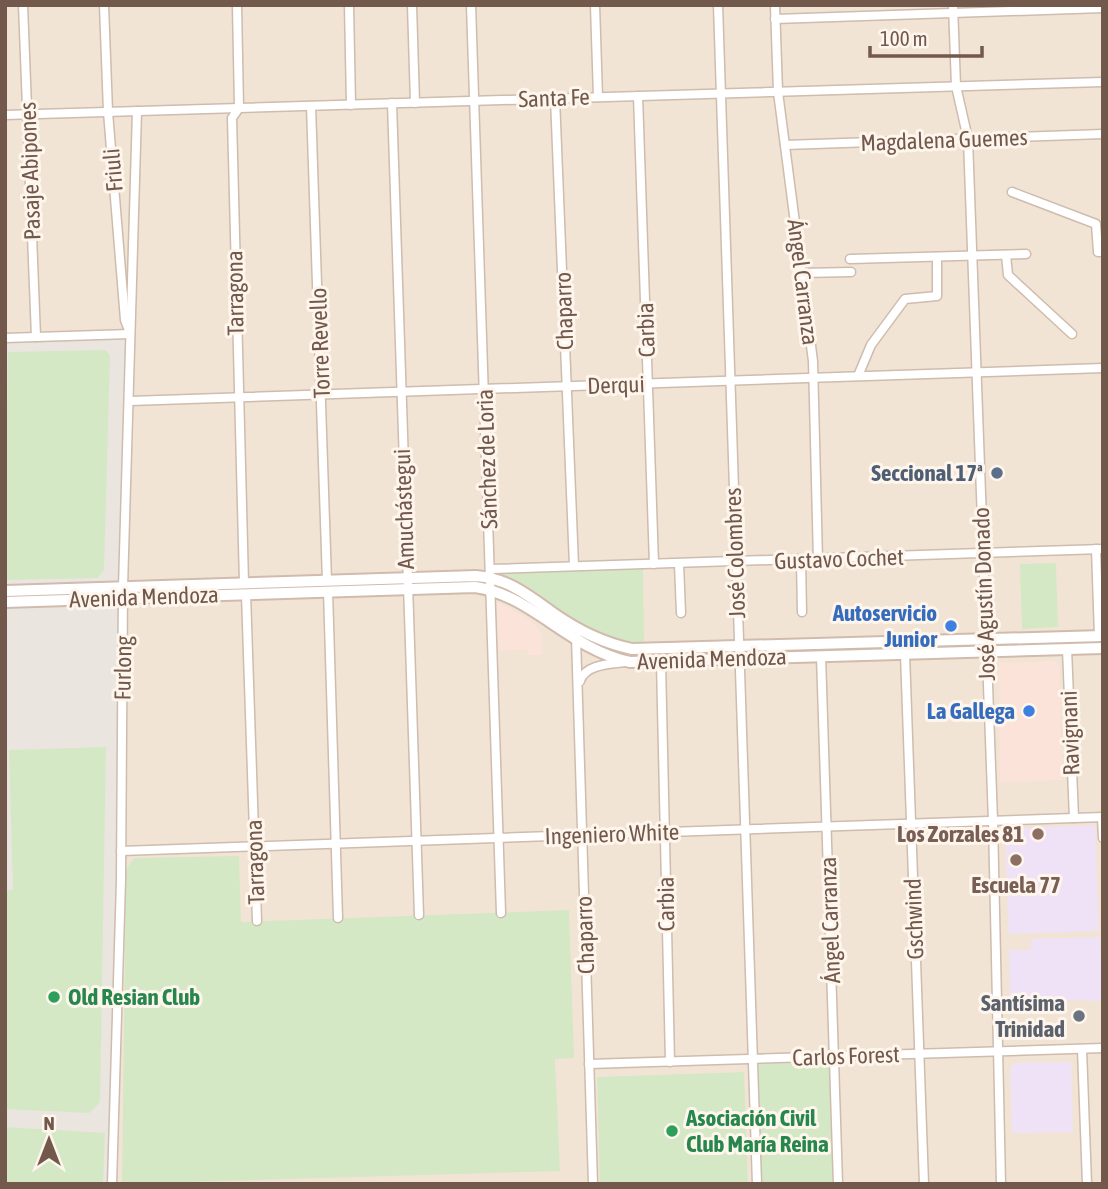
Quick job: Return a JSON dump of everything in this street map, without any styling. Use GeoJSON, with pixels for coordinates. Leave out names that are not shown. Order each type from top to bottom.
{"type":"FeatureCollection","features":[{"type":"Feature","properties":{"kind":"main road","name":"Avenida Mendoza"},"geometry":{"type":"LineString","coordinates":[[491,578],[527,607],[592,650],[630,662],[661,662],[739,653],[985,645],[1103,648]]}},
{"type":"Feature","properties":{"kind":"main road","name":"Avenida Mendoza"},"geometry":{"type":"LineString","coordinates":[[5,591],[123,592],[491,578],[529,595],[576,627],[613,645],[632,649],[821,656],[905,654],[1101,636]]}},
{"type":"Feature","properties":{"kind":"main road","name":"Avenida Mendoza"},"geometry":{"type":"LineString","coordinates":[[5,601],[123,592]]}},
{"type":"Feature","properties":{"kind":"street","name":"Pasaje Abipones"},"geometry":{"type":"LineString","coordinates":[[23,5],[36,337]]}},
{"type":"Feature","properties":{"kind":"street","name":"Friuli"},"geometry":{"type":"LineString","coordinates":[[104,5],[108,112],[125,320],[130,334]]}},
{"type":"Feature","properties":{"kind":"street","name":"Tarragona"},"geometry":{"type":"LineString","coordinates":[[237,5],[239,108],[232,118],[237,397],[257,921]]}},
{"type":"Feature","properties":{"kind":"street"},"geometry":{"type":"LineString","coordinates":[[349,5],[351,104]]}},
{"type":"Feature","properties":{"kind":"street"},"geometry":{"type":"LineString","coordinates":[[412,5],[415,103]]}},
{"type":"Feature","properties":{"kind":"street","name":"Sánchez de Loria"},"geometry":{"type":"LineString","coordinates":[[471,5],[500,913]]}},
{"type":"Feature","properties":{"kind":"street"},"geometry":{"type":"LineString","coordinates":[[595,5],[598,97]]}},
{"type":"Feature","properties":{"kind":"street","name":"José Colombres"},"geometry":{"type":"LineString","coordinates":[[718,5],[757,1184]]}},
{"type":"Feature","properties":{"kind":"street","name":"Ángel Carranza"},"geometry":{"type":"LineString","coordinates":[[775,5],[778,92],[813,378],[818,560]]}},
{"type":"Feature","properties":{"kind":"street"},"geometry":{"type":"LineString","coordinates":[[775,19],[953,9],[1103,8]]}},
{"type":"Feature","properties":{"kind":"street","name":"José Agustín Donado"},"geometry":{"type":"LineString","coordinates":[[953,9],[956,86],[968,139],[993,821],[1001,1184]]}},
{"type":"Feature","properties":{"kind":"street","name":"Santa Fe"},"geometry":{"type":"LineString","coordinates":[[5,115],[1103,82]]}},
{"type":"Feature","properties":{"kind":"street","name":"Carbia"},"geometry":{"type":"LineString","coordinates":[[638,96],[654,564]]}},
{"type":"Feature","properties":{"kind":"street","name":"Chaparro"},"geometry":{"type":"LineString","coordinates":[[555,98],[574,566]]}},
{"type":"Feature","properties":{"kind":"street","name":"Amuchástegui"},"geometry":{"type":"LineString","coordinates":[[392,103],[419,915]]}},
{"type":"Feature","properties":{"kind":"street","name":"Torre Revello"},"geometry":{"type":"LineString","coordinates":[[311,106],[338,918]]}},
{"type":"Feature","properties":{"kind":"street","name":"Furlong"},"geometry":{"type":"LineString","coordinates":[[112,1184],[121,851],[123,592],[130,334],[134,320],[137,111]]}},
{"type":"Feature","properties":{"kind":"street","name":"Magdalena Guemes"},"geometry":{"type":"LineString","coordinates":[[785,145],[1103,134]]}},
{"type":"Feature","properties":{"kind":"street"},"geometry":{"type":"LineString","coordinates":[[1012,192],[1096,224],[1098,252],[1103,252]]}},
{"type":"Feature","properties":{"kind":"street"},"geometry":{"type":"LineString","coordinates":[[850,259],[1026,254]]}},
{"type":"Feature","properties":{"kind":"street"},"geometry":{"type":"LineString","coordinates":[[1006,255],[1008,275],[1072,334]]}},
{"type":"Feature","properties":{"kind":"street"},"geometry":{"type":"LineString","coordinates":[[858,376],[871,345],[905,299],[937,296],[937,257]]}},
{"type":"Feature","properties":{"kind":"street"},"geometry":{"type":"LineString","coordinates":[[802,273],[851,272]]}},
{"type":"Feature","properties":{"kind":"street"},"geometry":{"type":"LineString","coordinates":[[5,338],[130,334]]}},
{"type":"Feature","properties":{"kind":"street","name":"Derqui"},"geometry":{"type":"LineString","coordinates":[[130,401],[1103,368]]}},
{"type":"Feature","properties":{"kind":"street"},"geometry":{"type":"LineString","coordinates":[[1099,549],[1101,636]]}},
{"type":"Feature","properties":{"kind":"street","name":"Gustavo Cochet"},"geometry":{"type":"LineString","coordinates":[[491,578],[574,566],[801,561],[1099,549]]}},
{"type":"Feature","properties":{"kind":"street"},"geometry":{"type":"LineString","coordinates":[[801,561],[802,612]]}},
{"type":"Feature","properties":{"kind":"street"},"geometry":{"type":"LineString","coordinates":[[679,564],[681,613]]}},
{"type":"Feature","properties":{"kind":"street","name":"Chaparro"},"geometry":{"type":"LineString","coordinates":[[576,627],[593,1184]]}},
{"type":"Feature","properties":{"kind":"street","name":"Ravignani"},"geometry":{"type":"LineString","coordinates":[[1067,649],[1074,818]]}},
{"type":"Feature","properties":{"kind":"street","name":"Gschwind"},"geometry":{"type":"LineString","coordinates":[[905,654],[924,1184]]}},
{"type":"Feature","properties":{"kind":"street","name":"Ángel Carranza"},"geometry":{"type":"LineString","coordinates":[[821,656],[838,1184]]}},
{"type":"Feature","properties":{"kind":"street"},"geometry":{"type":"LineString","coordinates":[[578,687],[582,675],[592,668],[630,662]]}},
{"type":"Feature","properties":{"kind":"street","name":"Carbia"},"geometry":{"type":"LineString","coordinates":[[661,662],[670,1062]]}},
{"type":"Feature","properties":{"kind":"street"},"geometry":{"type":"LineString","coordinates":[[1102,817],[1103,838]]}},
{"type":"Feature","properties":{"kind":"street","name":"Ingeniero White"},"geometry":{"type":"LineString","coordinates":[[121,851],[1102,817]]}},
{"type":"Feature","properties":{"kind":"street","name":"Carlos Forest"},"geometry":{"type":"LineString","coordinates":[[589,1064],[1103,1048]]}},
{"type":"Feature","properties":{"kind":"street"},"geometry":{"type":"LineString","coordinates":[[1082,1049],[1087,1184]]}},
{"type":"Feature","properties":{"kind":"shaded area"},"geometry":{"type":"Polygon","coordinates":[[[5,5],[1103,5],[1103,1184],[5,1184],[5,5]]]}},
{"type":"Feature","properties":{"kind":"shaded area"},"geometry":{"type":"Polygon","coordinates":[[[130,334],[112,1184],[5,1184],[5,338],[130,334]]]}},
{"type":"Feature","properties":{"kind":"shaded area"},"geometry":{"type":"Polygon","coordinates":[[[497,602],[529,619],[541,632],[542,655],[528,655],[528,649],[499,651],[497,602]]]}},
{"type":"Feature","properties":{"kind":"shaded area","name":"La Gallega"},"geometry":{"type":"Polygon","coordinates":[[[1055,661],[1059,666],[1062,780],[1000,782],[999,663],[1055,661]]]}},
{"type":"Feature","properties":{"kind":"shaded area"},"geometry":{"type":"Polygon","coordinates":[[[1095,825],[1099,931],[1009,934],[1005,829],[1095,825]]]}},
{"type":"Feature","properties":{"kind":"shaded area"},"geometry":{"type":"Polygon","coordinates":[[[1100,937],[1102,1001],[1010,998],[1009,950],[1031,950],[1031,939],[1100,937]]]}},
{"type":"Feature","properties":{"kind":"shaded area"},"geometry":{"type":"Polygon","coordinates":[[[1071,1062],[1073,1132],[1012,1133],[1010,1069],[1014,1063],[1071,1062]]]}},
{"type":"Feature","properties":{"kind":"green space"},"geometry":{"type":"Polygon","coordinates":[[[105,350],[110,355],[104,570],[97,578],[5,580],[8,352],[105,350]]]}},
{"type":"Feature","properties":{"kind":"green space"},"geometry":{"type":"Polygon","coordinates":[[[1056,563],[1058,627],[1022,629],[1020,564],[1056,563]]]}},
{"type":"Feature","properties":{"kind":"green space"},"geometry":{"type":"Polygon","coordinates":[[[643,565],[644,650],[613,645],[491,577],[491,569],[643,565]]]}},
{"type":"Feature","properties":{"kind":"green space","name":"Old Resian Club"},"geometry":{"type":"Polygon","coordinates":[[[106,747],[100,1102],[89,1113],[5,1109],[5,891],[13,890],[9,750],[106,747]]]}},
{"type":"Feature","properties":{"kind":"green space"},"geometry":{"type":"Polygon","coordinates":[[[239,856],[241,922],[569,910],[574,1058],[555,1059],[560,1171],[122,1184],[126,869],[134,858],[239,856]]]}},
{"type":"Feature","properties":{"kind":"green space"},"geometry":{"type":"Polygon","coordinates":[[[828,1062],[831,1065],[836,1184],[761,1184],[757,1068],[761,1064],[828,1062]]]}},
{"type":"Feature","properties":{"kind":"green space","name":"Asociación Civil Club María Reina"},"geometry":{"type":"Polygon","coordinates":[[[744,1072],[748,1184],[600,1184],[597,1077],[744,1072]]]}},
{"type":"Feature","properties":{"kind":"green space"},"geometry":{"type":"Polygon","coordinates":[[[5,1127],[105,1133],[103,1184],[5,1184],[5,1127]]]}},
{"type":"Feature","properties":{"kind":"place","name":"Seccional 17ª"},"geometry":{"type":"Point","coordinates":[997,473]}},
{"type":"Feature","properties":{"kind":"place","name":"Autoservicio Junior"},"geometry":{"type":"Point","coordinates":[951,626]}},
{"type":"Feature","properties":{"kind":"place","name":"La Gallega"},"geometry":{"type":"Point","coordinates":[1029,711]}},
{"type":"Feature","properties":{"kind":"place","name":"Los Zorzales 81"},"geometry":{"type":"Point","coordinates":[1038,834]}},
{"type":"Feature","properties":{"kind":"place","name":"Escuela 77"},"geometry":{"type":"Point","coordinates":[1016,860]}},
{"type":"Feature","properties":{"kind":"place","name":"Old Resian Club"},"geometry":{"type":"Point","coordinates":[54,997]}},
{"type":"Feature","properties":{"kind":"place","name":"Santísima Trinidad"},"geometry":{"type":"Point","coordinates":[1079,1016]}},
{"type":"Feature","properties":{"kind":"place","name":"Asociación Civil Club María Reina"},"geometry":{"type":"Point","coordinates":[672,1131]}}]}
